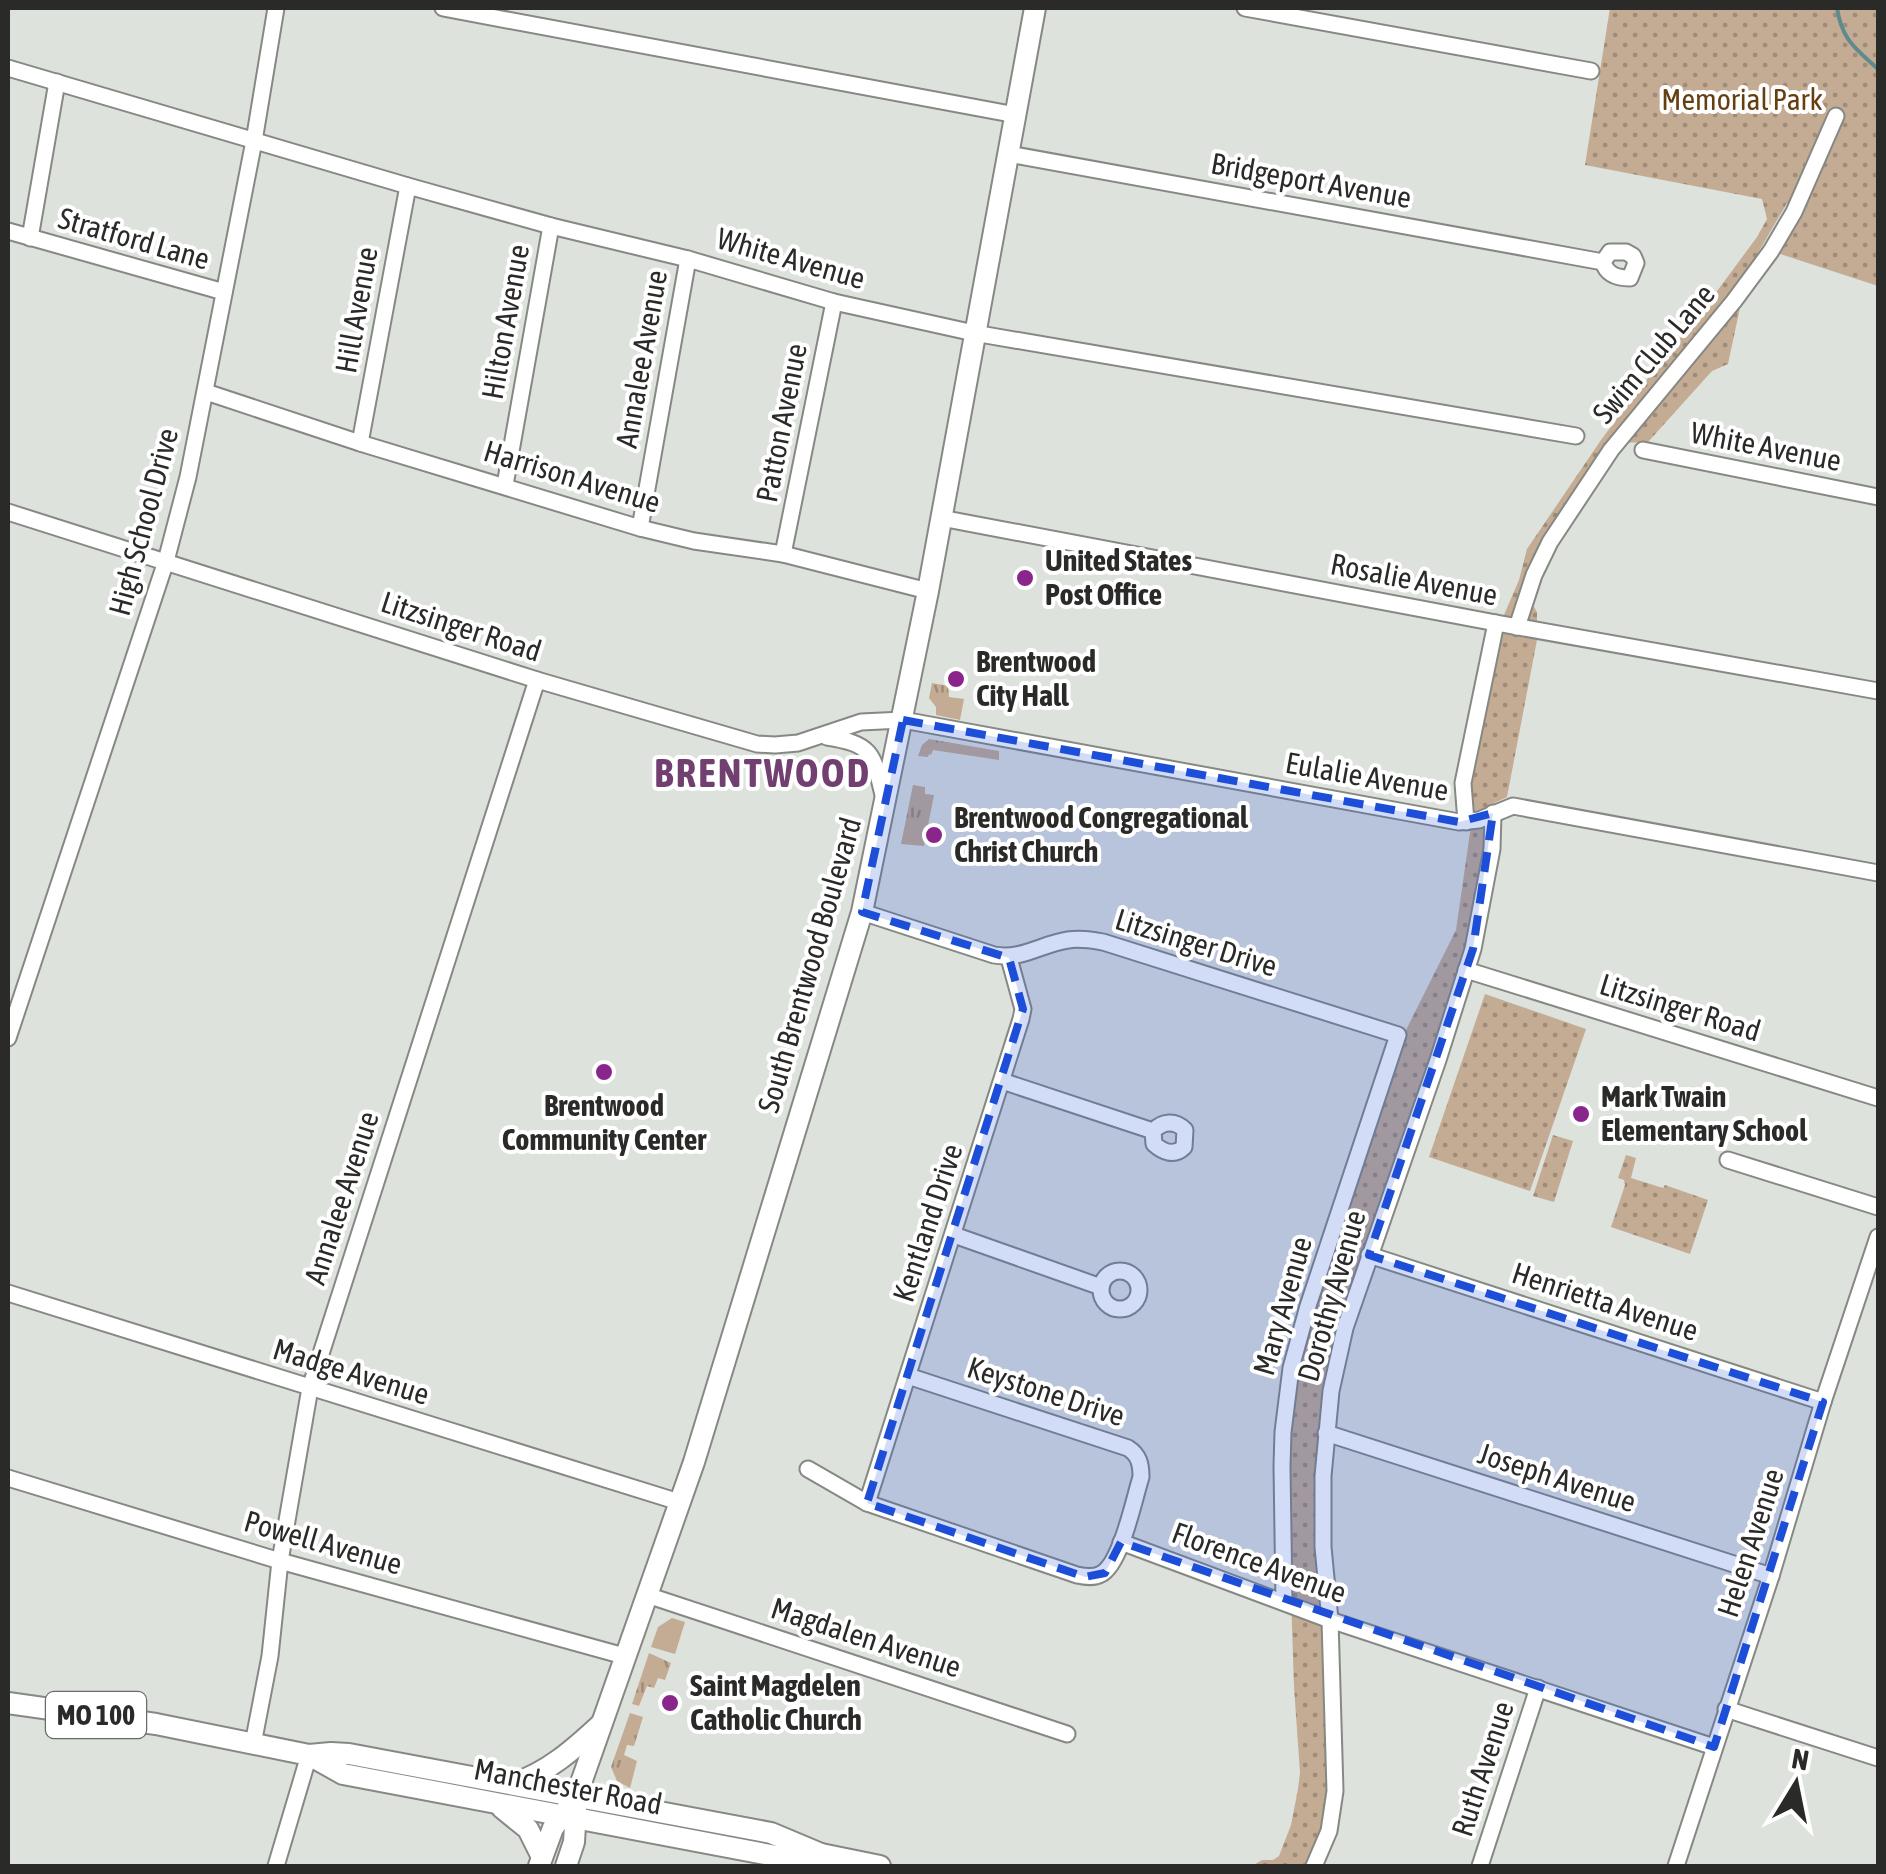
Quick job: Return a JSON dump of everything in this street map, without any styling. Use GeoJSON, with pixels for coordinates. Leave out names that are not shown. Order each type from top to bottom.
{"type":"FeatureCollection","features":[{"type":"Feature","properties":{"kind":"main road","name":"South Brentwood Boulevard"},"geometry":{"type":"LineString","coordinates":[[566,1866],[574,1842],[569,1818],[697,1450],[862,912],[928,591],[1036,8]]}},
{"type":"Feature","properties":{"kind":"main road","name":"Manchester Road"},"geometry":{"type":"LineString","coordinates":[[8,1703],[156,1724],[309,1756],[343,1774],[569,1818],[781,1857],[821,1854]]}},
{"type":"Feature","properties":{"kind":"main road"},"geometry":{"type":"LineString","coordinates":[[511,1785],[546,1770],[602,1724]]}},
{"type":"Feature","properties":{"kind":"main road","name":"Manchester Road"},"geometry":{"type":"LineString","coordinates":[[309,1756],[349,1754],[770,1833],[821,1854],[880,1866]]}},
{"type":"Feature","properties":{"kind":"main road"},"geometry":{"type":"LineString","coordinates":[[496,1804],[528,1829],[540,1862]]}},
{"type":"Feature","properties":{"kind":"main road","name":"South Brentwood Boulevard"},"geometry":{"type":"LineString","coordinates":[[540,1862],[551,1833],[569,1818]]}},
{"type":"Feature","properties":{"kind":"street","name":"High School Drive"},"geometry":{"type":"LineString","coordinates":[[8,1038],[166,561],[188,477],[276,8]]}},
{"type":"Feature","properties":{"kind":"street"},"geometry":{"type":"LineString","coordinates":[[443,8],[1016,115]]}},
{"type":"Feature","properties":{"kind":"street"},"geometry":{"type":"LineString","coordinates":[[1245,8],[1591,71]]}},
{"type":"Feature","properties":{"kind":"street","name":"White Avenue"},"geometry":{"type":"LineString","coordinates":[[8,68],[408,186],[688,259],[834,302],[974,333],[1576,436]]}},
{"type":"Feature","properties":{"kind":"street","name":"Stratford Lane"},"geometry":{"type":"LineString","coordinates":[[30,238],[58,82]]}},
{"type":"Feature","properties":{"kind":"street","name":"Swim Club Lane"},"geometry":{"type":"LineString","coordinates":[[1517,627],[1550,542],[1610,450],[1771,251],[1794,212],[1836,116]]}},
{"type":"Feature","properties":{"kind":"street","name":"Bridgeport Avenue"},"geometry":{"type":"LineString","coordinates":[[1009,154],[1603,262]]}},
{"type":"Feature","properties":{"kind":"street","name":"Hill Avenue"},"geometry":{"type":"LineString","coordinates":[[360,443],[408,186]]}},
{"type":"Feature","properties":{"kind":"street","name":"Hilton Avenue"},"geometry":{"type":"LineString","coordinates":[[505,486],[551,226]]}},
{"type":"Feature","properties":{"kind":"street","name":"Stratford Lane"},"geometry":{"type":"LineString","coordinates":[[8,231],[224,292]]}},
{"type":"Feature","properties":{"kind":"street","name":"Annalee Avenue"},"geometry":{"type":"LineString","coordinates":[[640,528],[688,259]]}},
{"type":"Feature","properties":{"kind":"street","name":"Patton Avenue"},"geometry":{"type":"LineString","coordinates":[[783,554],[834,302]]}},
{"type":"Feature","properties":{"kind":"street","name":"Harrison Avenue"},"geometry":{"type":"LineString","coordinates":[[206,392],[640,528],[694,541],[783,554],[928,591]]}},
{"type":"Feature","properties":{"kind":"street","name":"White Avenue"},"geometry":{"type":"LineString","coordinates":[[1643,450],[1878,497]]}},
{"type":"Feature","properties":{"kind":"street","name":"Litzsinger Road"},"geometry":{"type":"LineString","coordinates":[[8,512],[537,680],[757,744],[786,744],[861,722],[903,720]]}},
{"type":"Feature","properties":{"kind":"street","name":"Rosalie Avenue"},"geometry":{"type":"LineString","coordinates":[[941,518],[1878,691]]}},
{"type":"Feature","properties":{"kind":"street"},"geometry":{"type":"LineString","coordinates":[[1466,822],[1463,783],[1496,623]]}},
{"type":"Feature","properties":{"kind":"street","name":"Annalee Avenue"},"geometry":{"type":"LineString","coordinates":[[253,1744],[310,1388],[537,680]]}},
{"type":"Feature","properties":{"kind":"street","name":"Eulalie Avenue"},"geometry":{"type":"LineString","coordinates":[[903,720],[1466,822],[1513,806],[1878,872]]}},
{"type":"Feature","properties":{"kind":"street"},"geometry":{"type":"LineString","coordinates":[[823,736],[862,745],[872,756],[885,802]]}},
{"type":"Feature","properties":{"kind":"street","name":"Dorothy Avenue"},"geometry":{"type":"LineString","coordinates":[[1314,1866],[1329,1831],[1334,1791],[1323,1476],[1336,1362],[1473,949],[1492,849],[1493,813]]}},
{"type":"Feature","properties":{"kind":"street"},"geometry":{"type":"LineString","coordinates":[[862,912],[1010,958]]}},
{"type":"Feature","properties":{"kind":"street","name":"Litzsinger Drive"},"geometry":{"type":"LineString","coordinates":[[1010,958],[1063,940],[1102,942],[1398,1035]]}},
{"type":"Feature","properties":{"kind":"street","name":"Kentland Drive"},"geometry":{"type":"LineString","coordinates":[[867,1503],[1023,1009],[1010,958]]}},
{"type":"Feature","properties":{"kind":"street","name":"Litzsinger Road"},"geometry":{"type":"LineString","coordinates":[[1466,970],[1878,1098]]}},
{"type":"Feature","properties":{"kind":"street","name":"Mary Avenue"},"geometry":{"type":"LineString","coordinates":[[1284,1602],[1283,1432],[1291,1368],[1398,1035]]}},
{"type":"Feature","properties":{"kind":"street"},"geometry":{"type":"LineString","coordinates":[[1002,1081],[1154,1131]]}},
{"type":"Feature","properties":{"kind":"street"},"geometry":{"type":"LineString","coordinates":[[1728,1160],[1878,1207]]}},
{"type":"Feature","properties":{"kind":"street"},"geometry":{"type":"LineString","coordinates":[[954,1235],[1101,1287]]}},
{"type":"Feature","properties":{"kind":"street","name":"Helen Avenue"},"geometry":{"type":"LineString","coordinates":[[1676,1866],[1878,1237]]}},
{"type":"Feature","properties":{"kind":"street","name":"Henrietta Avenue"},"geometry":{"type":"LineString","coordinates":[[1370,1255],[1823,1402]]}},
{"type":"Feature","properties":{"kind":"street","name":"Madge Avenue"},"geometry":{"type":"LineString","coordinates":[[8,1293],[679,1502]]}},
{"type":"Feature","properties":{"kind":"street","name":"Keystone Drive"},"geometry":{"type":"LineString","coordinates":[[908,1376],[1135,1453],[1140,1477],[1121,1542]]}},
{"type":"Feature","properties":{"kind":"street","name":"Joseph Avenue"},"geometry":{"type":"LineString","coordinates":[[1326,1434],[1770,1576]]}},
{"type":"Feature","properties":{"kind":"street"},"geometry":{"type":"LineString","coordinates":[[808,1469],[867,1503],[1085,1576],[1104,1573],[1113,1563],[1121,1542]]}},
{"type":"Feature","properties":{"kind":"street","name":"Powell Avenue"},"geometry":{"type":"LineString","coordinates":[[8,1478],[280,1560],[624,1656]]}},
{"type":"Feature","properties":{"kind":"street","name":"Florence Avenue"},"geometry":{"type":"LineString","coordinates":[[1121,1542],[1330,1620],[1714,1747]]}},
{"type":"Feature","properties":{"kind":"street","name":"Magdalen Avenue"},"geometry":{"type":"LineString","coordinates":[[647,1594],[1067,1734]]}},
{"type":"Feature","properties":{"kind":"street","name":"Ruth Avenue"},"geometry":{"type":"LineString","coordinates":[[1480,1866],[1538,1688]]}},
{"type":"Feature","properties":{"kind":"street"},"geometry":{"type":"LineString","coordinates":[[1726,1709],[1878,1758]]}},
{"type":"Feature","properties":{"kind":"street"},"geometry":{"type":"LineString","coordinates":[[276,1866],[309,1756]]}},
{"type":"Feature","properties":{"kind":"highlighted area"},"geometry":{"type":"Polygon","coordinates":[[[903,720],[1459,822],[1493,813],[1473,949],[1369,1255],[1823,1402],[1714,1747],[1121,1542],[1105,1573],[1085,1577],[867,1503],[1023,1009],[1009,958],[862,912],[903,720]]]}},
{"type":"Feature","properties":{"kind":"green space","name":"Memorial Park"},"geometry":{"type":"Polygon","coordinates":[[[1610,8],[1878,8],[1878,286],[1771,251],[1796,205],[1787,203],[1748,270],[1728,364],[1712,371],[1648,442],[1619,443],[1554,543],[1531,602],[1537,612],[1537,640],[1507,797],[1488,806],[1485,860],[1460,968],[1336,1334],[1325,1384],[1320,1579],[1328,1796],[1322,1827],[1306,1866],[1252,1866],[1279,1856],[1291,1825],[1300,1773],[1287,1474],[1294,1382],[1304,1334],[1406,1030],[1456,930],[1474,805],[1468,796],[1504,615],[1527,549],[1601,440],[1709,302],[1767,219],[1762,199],[1585,165],[1610,8]]]}},
{"type":"Feature","properties":{"kind":"green space"},"geometry":{"type":"Polygon","coordinates":[[[932,683],[948,686],[949,697],[964,699],[960,720],[936,715],[936,707],[929,698],[932,683]]]}},
{"type":"Feature","properties":{"kind":"green space"},"geometry":{"type":"Polygon","coordinates":[[[929,739],[999,751],[999,760],[933,750],[928,757],[918,756],[929,739]]]}},
{"type":"Feature","properties":{"kind":"green space"},"geometry":{"type":"Polygon","coordinates":[[[913,785],[925,787],[925,794],[934,795],[924,846],[901,844],[913,785]]]}},
{"type":"Feature","properties":{"kind":"green space"},"geometry":{"type":"Polygon","coordinates":[[[1485,994],[1586,1029],[1530,1191],[1429,1157],[1485,994]]]}},
{"type":"Feature","properties":{"kind":"green space"},"geometry":{"type":"Polygon","coordinates":[[[1553,1135],[1573,1141],[1554,1202],[1533,1196],[1553,1135]]]}},
{"type":"Feature","properties":{"kind":"green space"},"geometry":{"type":"Polygon","coordinates":[[[1626,1155],[1636,1158],[1631,1178],[1708,1200],[1690,1254],[1611,1227],[1625,1185],[1618,1178],[1626,1155]]]}},
{"type":"Feature","properties":{"kind":"green space"},"geometry":{"type":"Polygon","coordinates":[[[672,1618],[685,1622],[675,1654],[651,1647],[658,1627],[672,1618]]]}},
{"type":"Feature","properties":{"kind":"green space"},"geometry":{"type":"Polygon","coordinates":[[[649,1653],[671,1663],[665,1680],[658,1678],[654,1688],[647,1686],[639,1706],[632,1704],[649,1653]]]}},
{"type":"Feature","properties":{"kind":"green space"},"geometry":{"type":"Polygon","coordinates":[[[630,1713],[643,1717],[634,1746],[627,1745],[624,1755],[637,1761],[630,1788],[617,1781],[611,1767],[630,1713]]]}},
{"type":"Feature","properties":{"kind":"waterway"},"geometry":{"type":"LineString","coordinates":[[1837,8],[1846,36],[1878,69]]}},
{"type":"Feature","properties":{"kind":"place","name":"United States Post Office"},"geometry":{"type":"Point","coordinates":[1025,578]}},
{"type":"Feature","properties":{"kind":"place","name":"Brentwood City Hall"},"geometry":{"type":"Point","coordinates":[956,679]}},
{"type":"Feature","properties":{"kind":"place","name":"Brentwood Congregational Christ Church"},"geometry":{"type":"Point","coordinates":[934,835]}},
{"type":"Feature","properties":{"kind":"place","name":"Brentwood Community Center"},"geometry":{"type":"Point","coordinates":[604,1072]}},
{"type":"Feature","properties":{"kind":"place","name":"Mark Twain Elementary School"},"geometry":{"type":"Point","coordinates":[1581,1114]}},
{"type":"Feature","properties":{"kind":"place","name":"Saint Magdelen Catholic Church"},"geometry":{"type":"Point","coordinates":[670,1703]}},
{"type":"Feature","properties":{"kind":"district","name":"BRENTWOOD"},"geometry":{"type":"Point","coordinates":[763,773]}}]}
